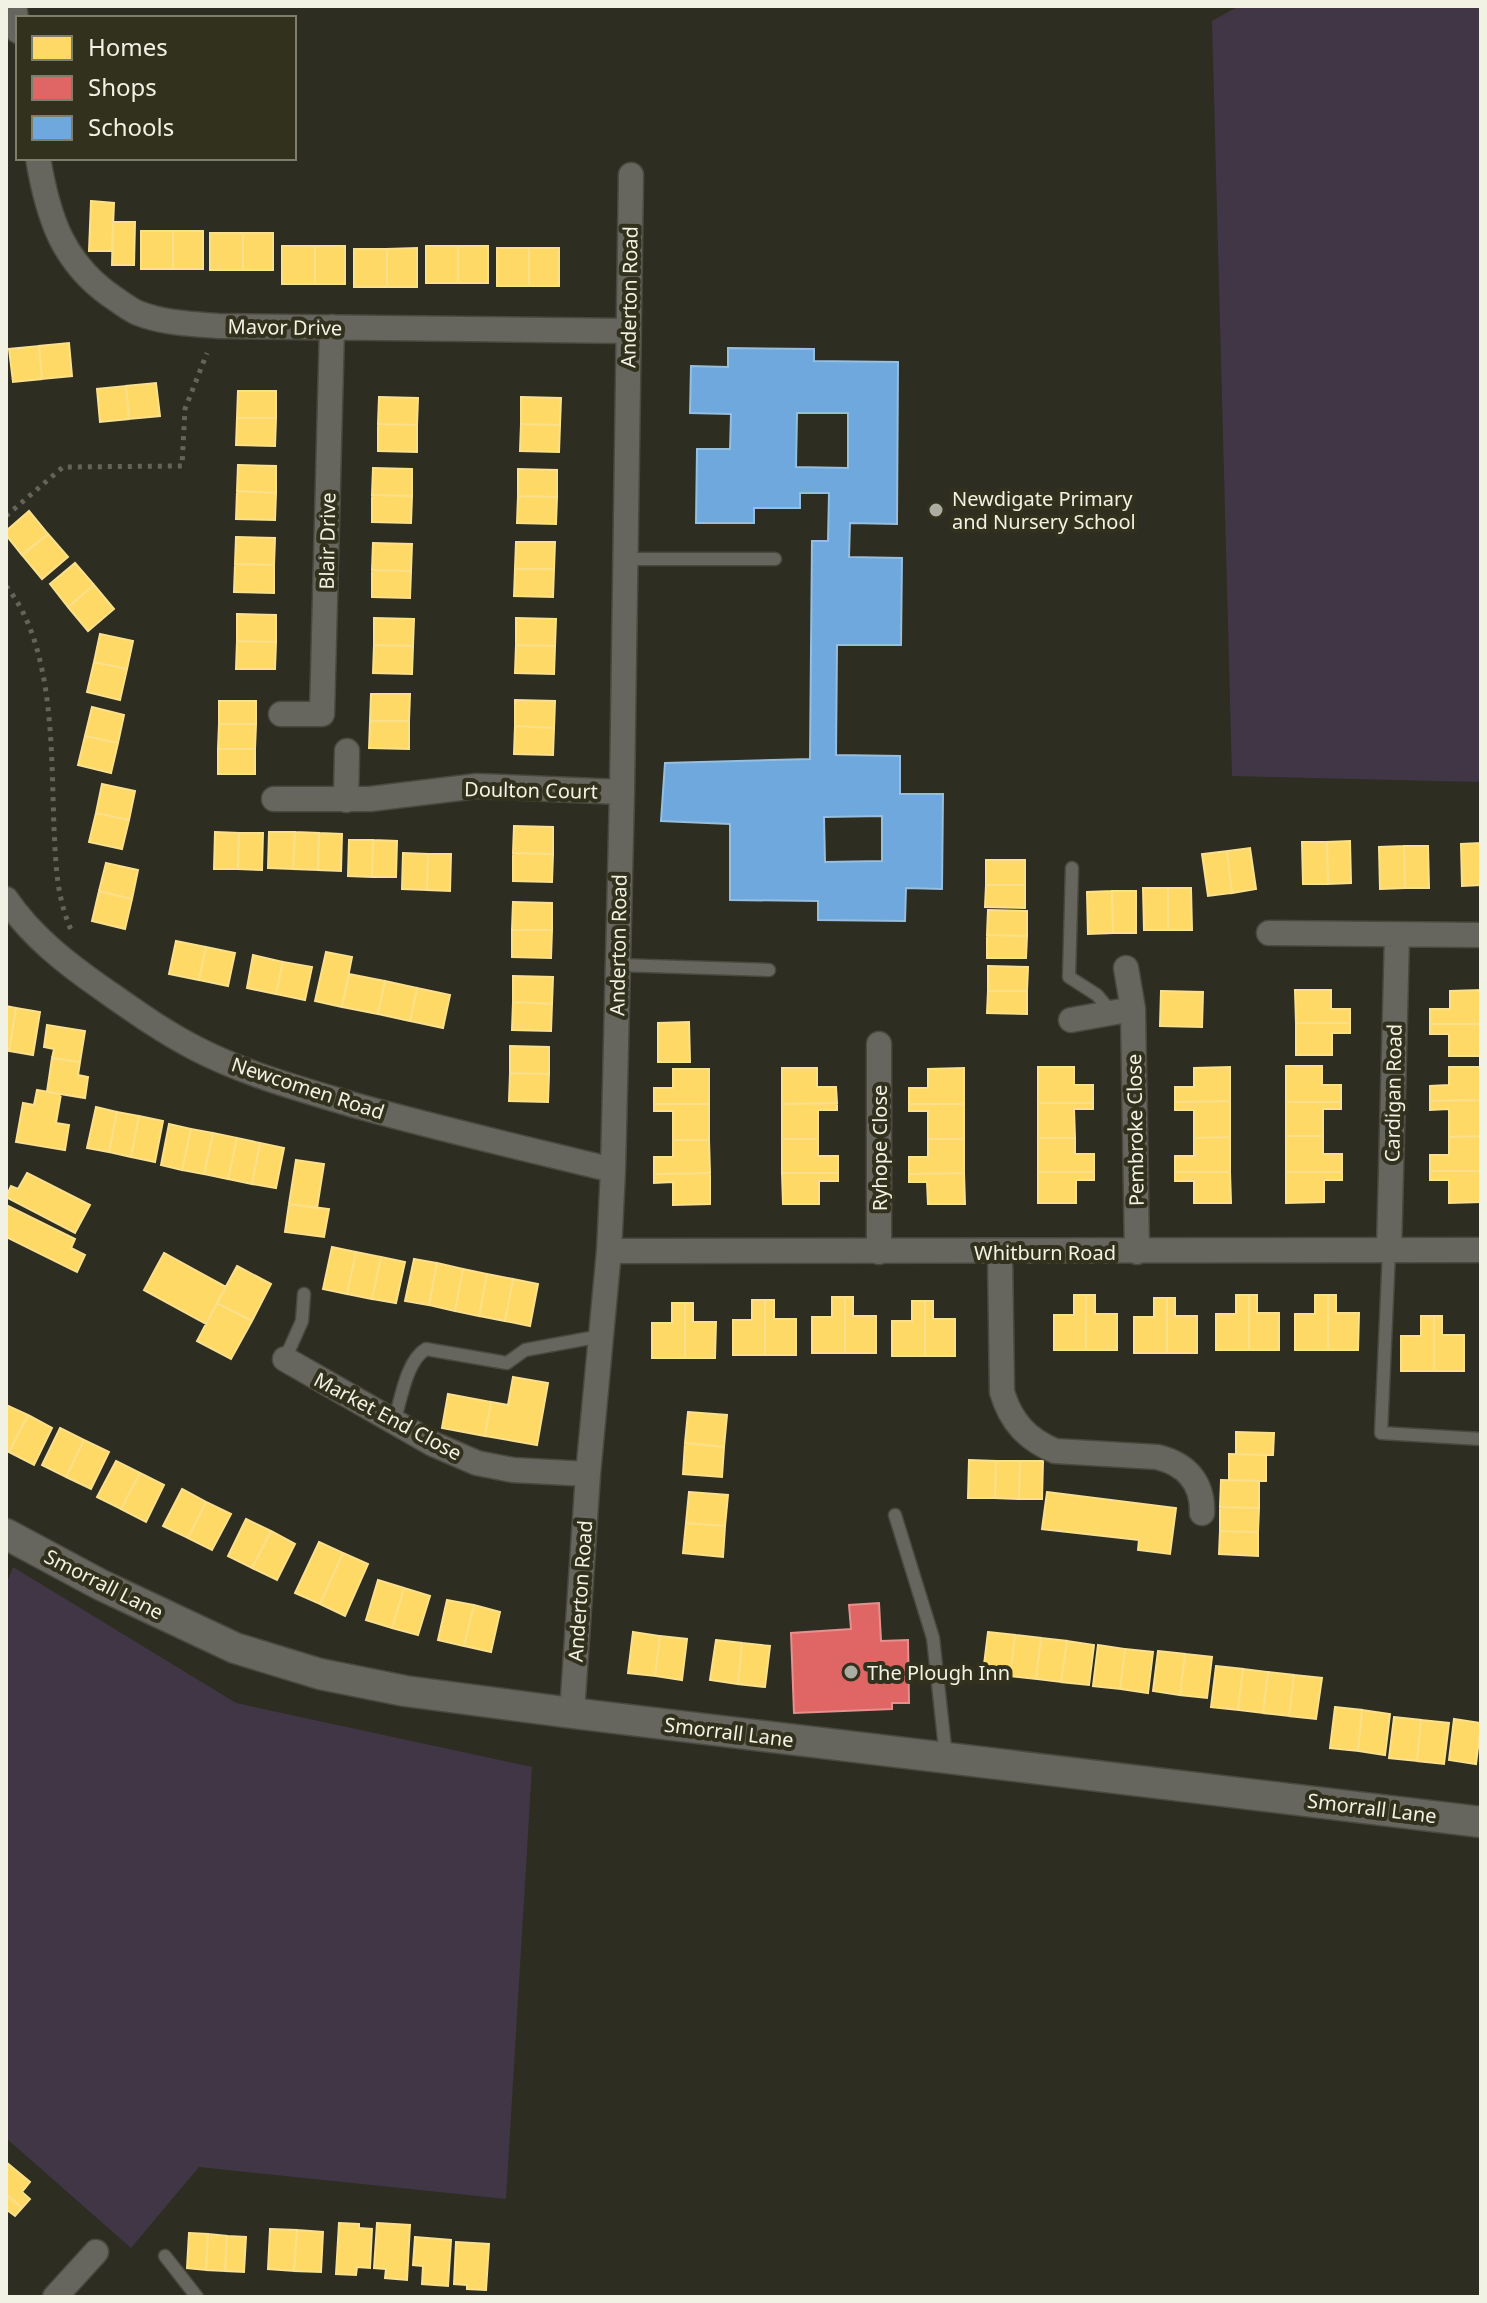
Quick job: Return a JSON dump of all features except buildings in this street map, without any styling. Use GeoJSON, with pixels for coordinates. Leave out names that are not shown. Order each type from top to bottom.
{"type":"FeatureCollection","features":[{"type":"Feature","properties":{"kind":"street","name":"Mavor Drive"},"geometry":{"type":"LineString","coordinates":[[38,160],[51,218],[70,258],[98,288],[137,313],[175,323],[218,326],[628,331]]}},
{"type":"Feature","properties":{"kind":"street","name":"Anderton Road"},"geometry":{"type":"LineString","coordinates":[[572,1713],[613,1170],[631,175]]}},
{"type":"Feature","properties":{"kind":"street","name":"Blair Drive"},"geometry":{"type":"LineString","coordinates":[[281,714],[322,714],[332,327]]}},
{"type":"Feature","properties":{"kind":"street"},"geometry":{"type":"LineString","coordinates":[[346,800],[347,751]]}},
{"type":"Feature","properties":{"kind":"street","name":"Doulton Court"},"geometry":{"type":"LineString","coordinates":[[274,799],[346,800],[477,786],[622,792]]}},
{"type":"Feature","properties":{"kind":"street","name":"Newcomen Road"},"geometry":{"type":"LineString","coordinates":[[6,899],[31,930],[94,983],[155,1026],[196,1049],[289,1087],[613,1170]]}},
{"type":"Feature","properties":{"kind":"street"},"geometry":{"type":"LineString","coordinates":[[1269,933],[1481,935]]}},
{"type":"Feature","properties":{"kind":"street","name":"Cardigan Road"},"geometry":{"type":"LineString","coordinates":[[1389,1251],[1397,935]]}},
{"type":"Feature","properties":{"kind":"street","name":"Pembroke Close"},"geometry":{"type":"LineString","coordinates":[[1126,968],[1122,1011],[1137,1252]]}},
{"type":"Feature","properties":{"kind":"street"},"geometry":{"type":"LineString","coordinates":[[1071,1020],[1122,1011]]}},
{"type":"Feature","properties":{"kind":"street","name":"Ryhope Close"},"geometry":{"type":"LineString","coordinates":[[879,1044],[879,1252]]}},
{"type":"Feature","properties":{"kind":"street","name":"Whitburn Road"},"geometry":{"type":"LineString","coordinates":[[609,1251],[1481,1250]]}},
{"type":"Feature","properties":{"kind":"street"},"geometry":{"type":"LineString","coordinates":[[1000,1252],[1002,1392],[1015,1422],[1033,1440],[1055,1451],[1170,1460],[1182,1466],[1199,1487],[1202,1513]]}},
{"type":"Feature","properties":{"kind":"street","name":"Market End Close"},"geometry":{"type":"LineString","coordinates":[[285,1359],[433,1444],[477,1463],[513,1470],[588,1474]]}},
{"type":"Feature","properties":{"kind":"street","name":"Smorrall Lane"},"geometry":{"type":"LineString","coordinates":[[6,1534],[101,1585],[235,1648],[320,1674],[405,1691],[1481,1822]]}},
{"type":"Feature","properties":{"kind":"street"},"geometry":{"type":"LineString","coordinates":[[55,2297],[96,2252]]}},
{"type":"Feature","properties":{"kind":"lane"},"geometry":{"type":"LineString","coordinates":[[625,559],[775,559]]}},
{"type":"Feature","properties":{"kind":"lane"},"geometry":{"type":"LineString","coordinates":[[1072,868],[1069,977],[1122,1011]]}},
{"type":"Feature","properties":{"kind":"lane"},"geometry":{"type":"LineString","coordinates":[[618,965],[769,970]]}},
{"type":"Feature","properties":{"kind":"lane"},"geometry":{"type":"LineString","coordinates":[[1389,1251],[1381,1433],[1481,1439]]}},
{"type":"Feature","properties":{"kind":"lane"},"geometry":{"type":"LineString","coordinates":[[285,1359],[302,1321],[304,1294]]}},
{"type":"Feature","properties":{"kind":"lane"},"geometry":{"type":"LineString","coordinates":[[394,1422],[412,1364],[426,1349],[507,1363],[525,1350],[601,1336]]}},
{"type":"Feature","properties":{"kind":"lane"},"geometry":{"type":"LineString","coordinates":[[895,1515],[933,1638],[946,1758]]}},
{"type":"Feature","properties":{"kind":"lane"},"geometry":{"type":"LineString","coordinates":[[165,2256],[197,2297]]}},
{"type":"Feature","properties":{"kind":"path"},"geometry":{"type":"LineString","coordinates":[[6,516],[63,467],[182,466],[185,409],[218,326]]}},
{"type":"Feature","properties":{"kind":"path"},"geometry":{"type":"LineString","coordinates":[[6,586],[19,603],[39,652],[50,730],[57,888],[74,936]]}},
{"type":"Feature","properties":{"kind":"shaded area"},"geometry":{"type":"Polygon","coordinates":[[[1239,6],[1481,6],[1481,782],[1232,776],[1212,21],[1239,6]]]}},
{"type":"Feature","properties":{"kind":"shaded area"},"geometry":{"type":"Polygon","coordinates":[[[13,1567],[236,1703],[532,1767],[506,2199],[199,2167],[131,2248],[6,2138],[6,1585],[13,1567]]]}},
{"type":"Feature","properties":{"kind":"place","name":"Newdigate Primary and Nursery School"},"geometry":{"type":"Point","coordinates":[936,510]}},
{"type":"Feature","properties":{"kind":"place","name":"The Plough Inn"},"geometry":{"type":"Point","coordinates":[851,1672]}}]}
